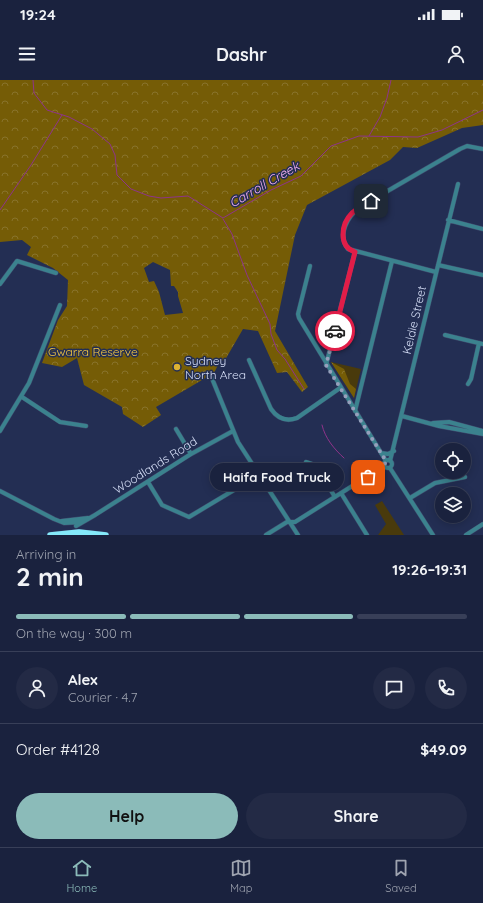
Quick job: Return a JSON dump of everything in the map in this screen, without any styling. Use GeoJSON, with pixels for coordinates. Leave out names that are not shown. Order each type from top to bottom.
{"type":"FeatureCollection","features":[{"type":"Feature","properties":{"kind":"highway"},"geometry":{"type":"LineString","coordinates":[[50,535],[106,535]]}},
{"type":"Feature","properties":{"kind":"street"},"geometry":{"type":"LineString","coordinates":[[436,272],[348,249],[342,239],[346,222],[352,214],[460,149],[467,146],[483,149]]}},
{"type":"Feature","properties":{"kind":"street","name":"Keldie Street"},"geometry":{"type":"LineString","coordinates":[[384,466],[394,451],[448,220],[458,184]]}},
{"type":"Feature","properties":{"kind":"street"},"geometry":{"type":"LineString","coordinates":[[448,220],[483,229]]}},
{"type":"Feature","properties":{"kind":"street"},"geometry":{"type":"LineString","coordinates":[[326,365],[355,252]]}},
{"type":"Feature","properties":{"kind":"street"},"geometry":{"type":"LineString","coordinates":[[0,284],[17,261],[56,274]]}},
{"type":"Feature","properties":{"kind":"street"},"geometry":{"type":"LineString","coordinates":[[354,411],[392,261]]}},
{"type":"Feature","properties":{"kind":"street"},"geometry":{"type":"LineString","coordinates":[[438,264],[483,275]]}},
{"type":"Feature","properties":{"kind":"street"},"geometry":{"type":"LineString","coordinates":[[310,266],[298,314],[299,318],[354,411],[381,453],[392,464],[390,468]]}},
{"type":"Feature","properties":{"kind":"street"},"geometry":{"type":"LineString","coordinates":[[0,431],[30,382],[60,305]]}},
{"type":"Feature","properties":{"kind":"street"},"geometry":{"type":"LineString","coordinates":[[445,335],[481,344],[468,384]]}},
{"type":"Feature","properties":{"kind":"street"},"geometry":{"type":"LineString","coordinates":[[249,360],[271,409],[275,415],[283,420],[290,421],[297,418],[340,388]]}},
{"type":"Feature","properties":{"kind":"street"},"geometry":{"type":"LineString","coordinates":[[211,376],[238,442],[298,535]]}},
{"type":"Feature","properties":{"kind":"street"},"geometry":{"type":"LineString","coordinates":[[22,397],[60,422],[86,426]]}},
{"type":"Feature","properties":{"kind":"street"},"geometry":{"type":"LineString","coordinates":[[402,416],[431,423],[449,422],[483,432]]}},
{"type":"Feature","properties":{"kind":"street"},"geometry":{"type":"LineString","coordinates":[[176,429],[191,454]]}},
{"type":"Feature","properties":{"kind":"street","name":"Woodlands Road"},"geometry":{"type":"LineString","coordinates":[[69,523],[87,520],[191,454],[233,431]]}},
{"type":"Feature","properties":{"kind":"street"},"geometry":{"type":"LineString","coordinates":[[381,453],[388,454],[394,451]]}},
{"type":"Feature","properties":{"kind":"street"},"geometry":{"type":"LineString","coordinates":[[306,462],[316,465],[335,497]]}},
{"type":"Feature","properties":{"kind":"street"},"geometry":{"type":"LineString","coordinates":[[266,535],[286,522],[295,522],[384,466],[390,468],[433,535]]}},
{"type":"Feature","properties":{"kind":"street"},"geometry":{"type":"LineString","coordinates":[[148,482],[162,505],[189,517],[260,475]]}},
{"type":"Feature","properties":{"kind":"street"},"geometry":{"type":"LineString","coordinates":[[410,498],[435,483],[455,479]]}},
{"type":"Feature","properties":{"kind":"street"},"geometry":{"type":"LineString","coordinates":[[0,491],[50,517],[69,523],[74,534]]}},
{"type":"Feature","properties":{"kind":"street"},"geometry":{"type":"LineString","coordinates":[[341,493],[365,534]]}},
{"type":"Feature","properties":{"kind":"street"},"geometry":{"type":"LineString","coordinates":[[62,521],[75,523],[74,534]]}},
{"type":"Feature","properties":{"kind":"street"},"geometry":{"type":"LineString","coordinates":[[466,535],[483,524]]}},
{"type":"Feature","properties":{"kind":"shaded area"},"geometry":{"type":"Polygon","coordinates":[[[331,362],[361,369],[354,398],[331,362]]]}},
{"type":"Feature","properties":{"kind":"shaded area"},"geometry":{"type":"Polygon","coordinates":[[[382,501],[404,535],[378,535],[386,524],[375,505],[382,501]]]}},
{"type":"Feature","properties":{"kind":"green space","name":"Gwarra Reserve"},"geometry":{"type":"Polygon","coordinates":[[[0,80],[483,80],[483,125],[462,128],[417,148],[403,147],[390,160],[307,205],[295,235],[275,331],[308,387],[302,392],[287,372],[277,373],[258,331],[243,329],[225,360],[220,361],[214,373],[156,407],[161,415],[143,427],[123,414],[122,407],[84,385],[77,358],[62,367],[42,363],[58,320],[67,306],[68,280],[53,268],[27,255],[31,247],[22,240],[0,242],[0,80]],[[153,262],[144,268],[149,282],[154,281],[159,292],[165,315],[183,313],[178,292],[174,286],[171,286],[170,270],[153,262]]]}},
{"type":"Feature","properties":{"kind":"green space"},"geometry":{"type":"Polygon","coordinates":[[[331,362],[344,369],[350,384],[356,389],[354,398],[331,362]]]}},
{"type":"Feature","properties":{"kind":"waterway","name":"Carroll Creek"},"geometry":{"type":"LineString","coordinates":[[33,80],[34,93],[47,110],[69,117],[92,129],[110,144],[115,155],[117,175],[131,189],[149,196],[161,198],[188,196],[223,218],[271,190],[301,176],[331,146],[359,136],[418,137],[442,130],[483,110]]}},
{"type":"Feature","properties":{"kind":"waterway"},"geometry":{"type":"LineString","coordinates":[[369,136],[380,117],[387,98],[391,80]]}},
{"type":"Feature","properties":{"kind":"waterway"},"geometry":{"type":"LineString","coordinates":[[0,210],[31,165],[62,115]]}},
{"type":"Feature","properties":{"kind":"waterway"},"geometry":{"type":"LineString","coordinates":[[223,219],[232,234],[247,275],[270,324],[271,334],[277,350],[285,359],[304,389]]}},
{"type":"Feature","properties":{"kind":"waterway"},"geometry":{"type":"LineString","coordinates":[[322,425],[330,443],[344,458]]}},
{"type":"Feature","properties":{"kind":"way so far"},"geometry":{"type":"LineString","coordinates":[[335,331],[326,365],[386,461],[384,466],[368,477]]}},
{"type":"Feature","properties":{"kind":"place","name":"Sydney North Area"},"geometry":{"type":"Point","coordinates":[177,367]}},
{"type":"Feature","properties":{"kind":"place","name":"Haifa Food Truck"},"geometry":{"type":"Point","coordinates":[368,477]}},
{"type":"Feature","properties":{"kind":"route"},"geometry":{"type":"LineString","coordinates":[[335,331],[355,252],[348,249],[344,244],[342,239],[344,228],[346,222],[352,214],[360,207],[371,201]]}}]}
